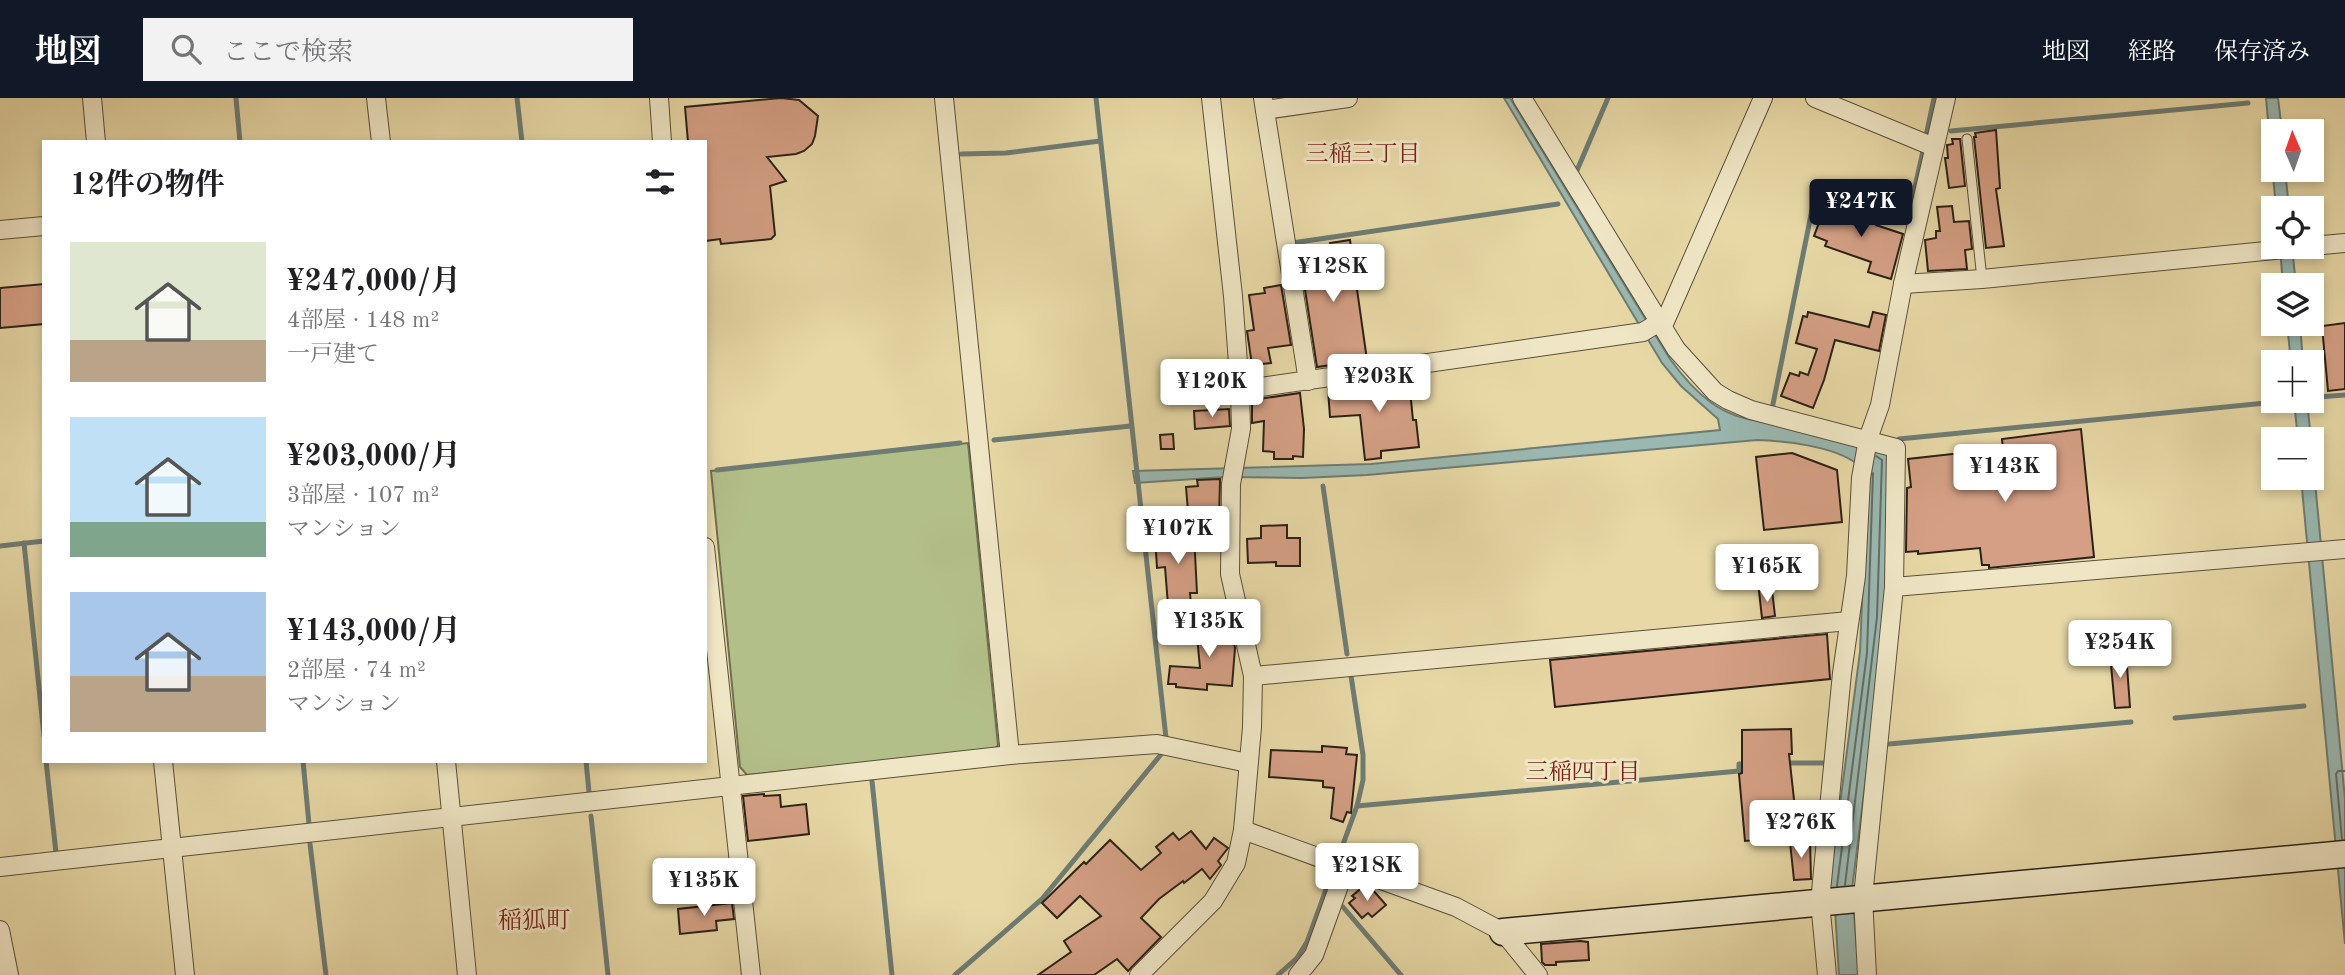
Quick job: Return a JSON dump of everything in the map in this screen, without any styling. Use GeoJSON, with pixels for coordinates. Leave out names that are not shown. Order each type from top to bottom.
{"type":"FeatureCollection","features":[{"type":"Feature","properties":{"kind":"street"},"geometry":{"type":"LineString","coordinates":[[92,98],[96,140]]}},
{"type":"Feature","properties":{"kind":"street"},"geometry":{"type":"LineString","coordinates":[[376,98],[381,140]]}},
{"type":"Feature","properties":{"kind":"street"},"geometry":{"type":"LineString","coordinates":[[659,98],[662,140]]}},
{"type":"Feature","properties":{"kind":"street"},"geometry":{"type":"LineString","coordinates":[[944,98],[1010,755]]}},
{"type":"Feature","properties":{"kind":"street"},"geometry":{"type":"LineString","coordinates":[[1139,975],[1213,901],[1236,863],[1243,830],[1252,727],[1253,676],[1230,574],[1231,484],[1241,429],[1240,390],[1233,296],[1211,98]]}},
{"type":"Feature","properties":{"kind":"street"},"geometry":{"type":"LineString","coordinates":[[1308,380],[1264,104],[1348,98]]}},
{"type":"Feature","properties":{"kind":"street"},"geometry":{"type":"LineString","coordinates":[[1522,98],[1676,349],[1715,391],[1751,410],[1896,448],[1894,587],[1861,898],[1867,975]]}},
{"type":"Feature","properties":{"kind":"street"},"geometry":{"type":"LineString","coordinates":[[1240,390],[1643,332],[1662,324],[1763,98]]}},
{"type":"Feature","properties":{"kind":"street"},"geometry":{"type":"LineString","coordinates":[[1815,98],[1934,147]]}},
{"type":"Feature","properties":{"kind":"street"},"geometry":{"type":"LineString","coordinates":[[1827,975],[1825,902],[1849,621],[1856,576],[1861,478],[1868,439],[1880,405],[1903,284],[1945,98]]}},
{"type":"Feature","properties":{"kind":"street"},"geometry":{"type":"LineString","coordinates":[[0,230],[42,226]]}},
{"type":"Feature","properties":{"kind":"street"},"geometry":{"type":"LineString","coordinates":[[2324,245],[2345,243]]}},
{"type":"Feature","properties":{"kind":"street"},"geometry":{"type":"LineString","coordinates":[[1903,284],[1982,279],[2261,251]]}},
{"type":"Feature","properties":{"kind":"street"},"geometry":{"type":"LineString","coordinates":[[1894,587],[2344,549]]}},
{"type":"Feature","properties":{"kind":"street"},"geometry":{"type":"LineString","coordinates":[[707,566],[751,975]]}},
{"type":"Feature","properties":{"kind":"street"},"geometry":{"type":"LineString","coordinates":[[1253,676],[1849,621]]}},
{"type":"Feature","properties":{"kind":"street"},"geometry":{"type":"LineString","coordinates":[[0,867],[1010,755],[1157,744],[1248,764]]}},
{"type":"Feature","properties":{"kind":"street"},"geometry":{"type":"LineString","coordinates":[[163,763],[185,975]]}},
{"type":"Feature","properties":{"kind":"street"},"geometry":{"type":"LineString","coordinates":[[446,763],[467,975]]}},
{"type":"Feature","properties":{"kind":"street"},"geometry":{"type":"LineString","coordinates":[[1243,830],[1345,869],[1457,907],[1503,932],[1538,975]]}},
{"type":"Feature","properties":{"kind":"street"},"geometry":{"type":"LineString","coordinates":[[1503,932],[2336,855]]}},
{"type":"Feature","properties":{"kind":"street"},"geometry":{"type":"LineString","coordinates":[[1298,975],[1314,956],[1345,869]]}},
{"type":"Feature","properties":{"kind":"street"},"geometry":{"type":"LineString","coordinates":[[0,930],[9,975]]}},
{"type":"Feature","properties":{"kind":"lane"},"geometry":{"type":"LineString","coordinates":[[1967,139],[1982,279]]}},
{"type":"Feature","properties":{"kind":"green space"},"geometry":{"type":"Polygon","coordinates":[[[968,443],[998,745],[994,750],[747,775],[740,767],[711,471],[968,443]]]}},
{"type":"Feature","properties":{"kind":"water"},"geometry":{"type":"Polygon","coordinates":[[[1504,98],[1510,98],[1670,359],[1699,393],[1735,416],[1890,452],[1887,572],[1878,680],[1852,889],[1859,975],[1839,975],[1835,909],[1829,888],[1860,652],[1867,477],[1857,464],[1823,449],[1795,443],[1757,440],[1367,475],[1225,477],[1135,483],[1133,471],[1371,464],[1720,430],[1718,419],[1681,386],[1662,363],[1504,98]]]}},
{"type":"Feature","properties":{"kind":"water"},"geometry":{"type":"Polygon","coordinates":[[[2266,98],[2278,98],[2281,119],[2268,119],[2266,98]]]}},
{"type":"Feature","properties":{"kind":"water"},"geometry":{"type":"Polygon","coordinates":[[[2274,182],[2286,182],[2288,196],[2275,196],[2274,182]]]}},
{"type":"Feature","properties":{"kind":"water"},"geometry":{"type":"Polygon","coordinates":[[[2281,259],[2293,259],[2295,273],[2282,273],[2281,259]]]}},
{"type":"Feature","properties":{"kind":"water"},"geometry":{"type":"Polygon","coordinates":[[[2288,336],[2301,336],[2302,350],[2290,350],[2288,336]]]}},
{"type":"Feature","properties":{"kind":"water"},"geometry":{"type":"Polygon","coordinates":[[[2295,413],[2308,413],[2310,427],[2297,427],[2295,413]]]}},
{"type":"Feature","properties":{"kind":"water"},"geometry":{"type":"Polygon","coordinates":[[[2302,490],[2316,490],[2345,799],[2345,944],[2302,490]]]}},
{"type":"Feature","properties":{"kind":"building"},"geometry":{"type":"Polygon","coordinates":[[[781,98],[799,100],[818,116],[812,144],[804,151],[767,157],[786,181],[770,186],[775,235],[771,239],[721,244],[720,239],[707,241],[707,140],[688,140],[685,107],[781,98]]]}},
{"type":"Feature","properties":{"kind":"building"},"geometry":{"type":"Polygon","coordinates":[[[1996,130],[2000,188],[1996,189],[2004,246],[1986,248],[1974,137],[1975,133],[1996,130]]]}},
{"type":"Feature","properties":{"kind":"building"},"geometry":{"type":"Polygon","coordinates":[[[1952,139],[1960,139],[1965,186],[1949,188],[1945,158],[1948,158],[1947,145],[1953,144],[1952,139]]]}},
{"type":"Feature","properties":{"kind":"building"},"geometry":{"type":"Polygon","coordinates":[[[1834,203],[1878,218],[1876,225],[1903,234],[1891,279],[1868,272],[1871,262],[1825,246],[1827,241],[1814,236],[1822,215],[1829,218],[1834,203]]]}},
{"type":"Feature","properties":{"kind":"building"},"geometry":{"type":"Polygon","coordinates":[[[1952,206],[1954,222],[1969,221],[1972,249],[1965,250],[1967,269],[1928,271],[1925,240],[1936,238],[1936,231],[1940,231],[1937,207],[1952,206]]]}},
{"type":"Feature","properties":{"kind":"building"},"geometry":{"type":"Polygon","coordinates":[[[1350,240],[1367,360],[1317,367],[1299,251],[1350,240]]]}},
{"type":"Feature","properties":{"kind":"building"},"geometry":{"type":"Polygon","coordinates":[[[42,284],[42,324],[0,328],[0,288],[42,284]]]}},
{"type":"Feature","properties":{"kind":"building"},"geometry":{"type":"Polygon","coordinates":[[[1281,285],[1291,345],[1268,348],[1271,363],[1252,365],[1247,331],[1254,330],[1249,295],[1265,293],[1264,288],[1281,285]]]}},
{"type":"Feature","properties":{"kind":"building"},"geometry":{"type":"Polygon","coordinates":[[[1808,312],[1869,327],[1873,312],[1886,315],[1879,351],[1835,340],[1813,408],[1781,396],[1790,373],[1808,375],[1817,349],[1796,343],[1803,316],[1807,317],[1808,312]]]}},
{"type":"Feature","properties":{"kind":"building"},"geometry":{"type":"Polygon","coordinates":[[[2345,323],[2345,389],[2328,391],[2324,326],[2345,323]]]}},
{"type":"Feature","properties":{"kind":"building"},"geometry":{"type":"Polygon","coordinates":[[[1400,378],[1400,381],[1409,380],[1419,447],[1381,451],[1381,458],[1365,460],[1360,415],[1330,417],[1328,389],[1400,378]]]}},
{"type":"Feature","properties":{"kind":"building"},"geometry":{"type":"Polygon","coordinates":[[[1300,393],[1304,429],[1303,457],[1274,459],[1274,452],[1263,451],[1264,421],[1252,423],[1252,400],[1300,393]]]}},
{"type":"Feature","properties":{"kind":"building"},"geometry":{"type":"Polygon","coordinates":[[[1229,409],[1230,426],[1195,429],[1194,411],[1229,409]]]}},
{"type":"Feature","properties":{"kind":"building"},"geometry":{"type":"Polygon","coordinates":[[[2081,429],[2094,557],[1989,568],[1989,565],[1982,565],[1980,548],[1918,554],[1918,551],[1906,552],[1907,488],[1911,487],[1908,459],[1961,453],[1964,483],[2006,478],[2002,439],[2081,429]]]}},
{"type":"Feature","properties":{"kind":"building"},"geometry":{"type":"Polygon","coordinates":[[[1173,434],[1174,449],[1161,449],[1160,435],[1173,434]]]}},
{"type":"Feature","properties":{"kind":"building"},"geometry":{"type":"Polygon","coordinates":[[[1792,453],[1837,470],[1842,522],[1764,530],[1756,457],[1792,453]]]}},
{"type":"Feature","properties":{"kind":"building"},"geometry":{"type":"Polygon","coordinates":[[[1220,479],[1219,522],[1189,524],[1186,487],[1198,486],[1197,480],[1220,479]]]}},
{"type":"Feature","properties":{"kind":"building"},"geometry":{"type":"Polygon","coordinates":[[[1287,525],[1287,538],[1300,538],[1300,566],[1276,566],[1276,562],[1248,563],[1247,539],[1261,538],[1261,526],[1287,525]]]}},
{"type":"Feature","properties":{"kind":"building"},"geometry":{"type":"Polygon","coordinates":[[[1194,534],[1197,593],[1190,593],[1191,604],[1168,605],[1165,567],[1157,568],[1155,536],[1194,534]]]}},
{"type":"Feature","properties":{"kind":"building"},"geometry":{"type":"Polygon","coordinates":[[[1772,590],[1775,616],[1762,618],[1759,591],[1772,590]]]}},
{"type":"Feature","properties":{"kind":"building"},"geometry":{"type":"Polygon","coordinates":[[[1229,621],[1235,648],[1232,686],[1207,684],[1207,690],[1168,684],[1170,666],[1200,668],[1196,625],[1229,621]]]}},
{"type":"Feature","properties":{"kind":"building"},"geometry":{"type":"Polygon","coordinates":[[[1827,634],[1830,679],[1555,707],[1550,660],[1827,634]]]}},
{"type":"Feature","properties":{"kind":"building"},"geometry":{"type":"Polygon","coordinates":[[[2126,653],[2130,707],[2115,708],[2110,654],[2126,653]]]}},
{"type":"Feature","properties":{"kind":"building"},"geometry":{"type":"Polygon","coordinates":[[[1791,729],[1792,754],[1789,754],[1798,836],[1745,841],[1739,774],[1742,773],[1742,730],[1791,729]]]}},
{"type":"Feature","properties":{"kind":"building"},"geometry":{"type":"Polygon","coordinates":[[[1322,746],[1347,748],[1346,754],[1357,755],[1351,813],[1347,812],[1343,822],[1331,818],[1334,788],[1323,787],[1323,781],[1269,777],[1271,750],[1322,752],[1322,746]]]}},
{"type":"Feature","properties":{"kind":"building"},"geometry":{"type":"Polygon","coordinates":[[[780,795],[781,807],[806,804],[809,834],[748,841],[743,796],[780,795]]]}},
{"type":"Feature","properties":{"kind":"building"},"geometry":{"type":"Polygon","coordinates":[[[1191,831],[1206,849],[1214,838],[1228,848],[1218,861],[1221,865],[1210,879],[1202,869],[1184,883],[1183,881],[1159,899],[1141,918],[1161,937],[1128,971],[1117,959],[1094,975],[1038,975],[1071,952],[1064,941],[1101,916],[1080,896],[1057,918],[1042,903],[1084,862],[1086,864],[1110,840],[1141,870],[1161,853],[1156,847],[1173,833],[1179,840],[1191,831]]]}},
{"type":"Feature","properties":{"kind":"building"},"geometry":{"type":"Polygon","coordinates":[[[1810,840],[1811,879],[1794,880],[1790,842],[1810,840]]]}},
{"type":"Feature","properties":{"kind":"building"},"geometry":{"type":"Polygon","coordinates":[[[1364,886],[1366,889],[1372,889],[1386,905],[1372,917],[1368,913],[1362,918],[1349,903],[1355,898],[1352,896],[1364,886]]]}},
{"type":"Feature","properties":{"kind":"building"},"geometry":{"type":"Polygon","coordinates":[[[732,903],[734,919],[716,921],[717,930],[680,934],[678,909],[732,903]]]}},
{"type":"Feature","properties":{"kind":"building"},"geometry":{"type":"Polygon","coordinates":[[[1588,942],[1589,960],[1556,962],[1556,965],[1545,965],[1542,962],[1541,944],[1588,942]]]}},
{"type":"Feature","properties":{"kind":"waterway"},"geometry":{"type":"LineString","coordinates":[[236,98],[240,140]]}},
{"type":"Feature","properties":{"kind":"waterway"},"geometry":{"type":"LineString","coordinates":[[517,98],[522,140]]}},
{"type":"Feature","properties":{"kind":"waterway"},"geometry":{"type":"LineString","coordinates":[[1096,98],[1166,738]]}},
{"type":"Feature","properties":{"kind":"waterway"},"geometry":{"type":"LineString","coordinates":[[1575,175],[1608,98]]}},
{"type":"Feature","properties":{"kind":"waterway"},"geometry":{"type":"LineString","coordinates":[[1926,136],[1934,98]]}},
{"type":"Feature","properties":{"kind":"waterway"},"geometry":{"type":"LineString","coordinates":[[1951,131],[2248,103]]}},
{"type":"Feature","properties":{"kind":"waterway"},"geometry":{"type":"LineString","coordinates":[[961,154],[1006,153],[1100,141]]}},
{"type":"Feature","properties":{"kind":"waterway"},"geometry":{"type":"LineString","coordinates":[[1772,409],[1817,185],[1908,218],[1923,151]]}},
{"type":"Feature","properties":{"kind":"waterway"},"geometry":{"type":"LineString","coordinates":[[1292,243],[1558,204]]}},
{"type":"Feature","properties":{"kind":"waterway"},"geometry":{"type":"LineString","coordinates":[[2324,397],[2345,395]]}},
{"type":"Feature","properties":{"kind":"waterway"},"geometry":{"type":"LineString","coordinates":[[1899,439],[2261,403]]}},
{"type":"Feature","properties":{"kind":"waterway"},"geometry":{"type":"LineString","coordinates":[[994,440],[1131,426]]}},
{"type":"Feature","properties":{"kind":"waterway"},"geometry":{"type":"LineString","coordinates":[[717,470],[960,443]]}},
{"type":"Feature","properties":{"kind":"waterway"},"geometry":{"type":"LineString","coordinates":[[1323,486],[1347,654]]}},
{"type":"Feature","properties":{"kind":"waterway"},"geometry":{"type":"LineString","coordinates":[[0,546],[42,541]]}},
{"type":"Feature","properties":{"kind":"waterway"},"geometry":{"type":"LineString","coordinates":[[24,543],[42,717]]}},
{"type":"Feature","properties":{"kind":"waterway"},"geometry":{"type":"LineString","coordinates":[[1338,858],[1357,806],[1363,780],[1363,755],[1351,676]]}},
{"type":"Feature","properties":{"kind":"waterway"},"geometry":{"type":"LineString","coordinates":[[2175,718],[2304,706]]}},
{"type":"Feature","properties":{"kind":"waterway"},"geometry":{"type":"LineString","coordinates":[[1889,744],[2131,722]]}},
{"type":"Feature","properties":{"kind":"waterway"},"geometry":{"type":"LineString","coordinates":[[955,975],[1042,899],[1163,752]]}},
{"type":"Feature","properties":{"kind":"waterway"},"geometry":{"type":"LineString","coordinates":[[46,763],[56,853]]}},
{"type":"Feature","properties":{"kind":"waterway"},"geometry":{"type":"LineString","coordinates":[[303,763],[309,824]]}},
{"type":"Feature","properties":{"kind":"waterway"},"geometry":{"type":"LineString","coordinates":[[586,763],[589,792]]}},
{"type":"Feature","properties":{"kind":"waterway"},"geometry":{"type":"LineString","coordinates":[[1785,763],[1827,763]]}},
{"type":"Feature","properties":{"kind":"waterway"},"geometry":{"type":"LineString","coordinates":[[1357,806],[1739,771],[1739,764],[1747,764]]}},
{"type":"Feature","properties":{"kind":"waterway"},"geometry":{"type":"LineString","coordinates":[[872,781],[892,975]]}},
{"type":"Feature","properties":{"kind":"waterway"},"geometry":{"type":"LineString","coordinates":[[591,816],[608,975]]}},
{"type":"Feature","properties":{"kind":"waterway"},"geometry":{"type":"LineString","coordinates":[[310,844],[326,975]]}},
{"type":"Feature","properties":{"kind":"waterway"},"geometry":{"type":"LineString","coordinates":[[1278,975],[1297,958],[1307,942],[1332,873]]}},
{"type":"Feature","properties":{"kind":"waterway"},"geometry":{"type":"LineString","coordinates":[[1343,907],[1401,975]]}},
{"type":"Feature","properties":{"kind":"district","name":"三稲三丁目"},"geometry":{"type":"Point","coordinates":[1363,153]}},
{"type":"Feature","properties":{"kind":"district","name":"三稲四丁目"},"geometry":{"type":"Point","coordinates":[1583,771]}},
{"type":"Feature","properties":{"kind":"district","name":"稲狐町"},"geometry":{"type":"Point","coordinates":[534,920]}}]}
